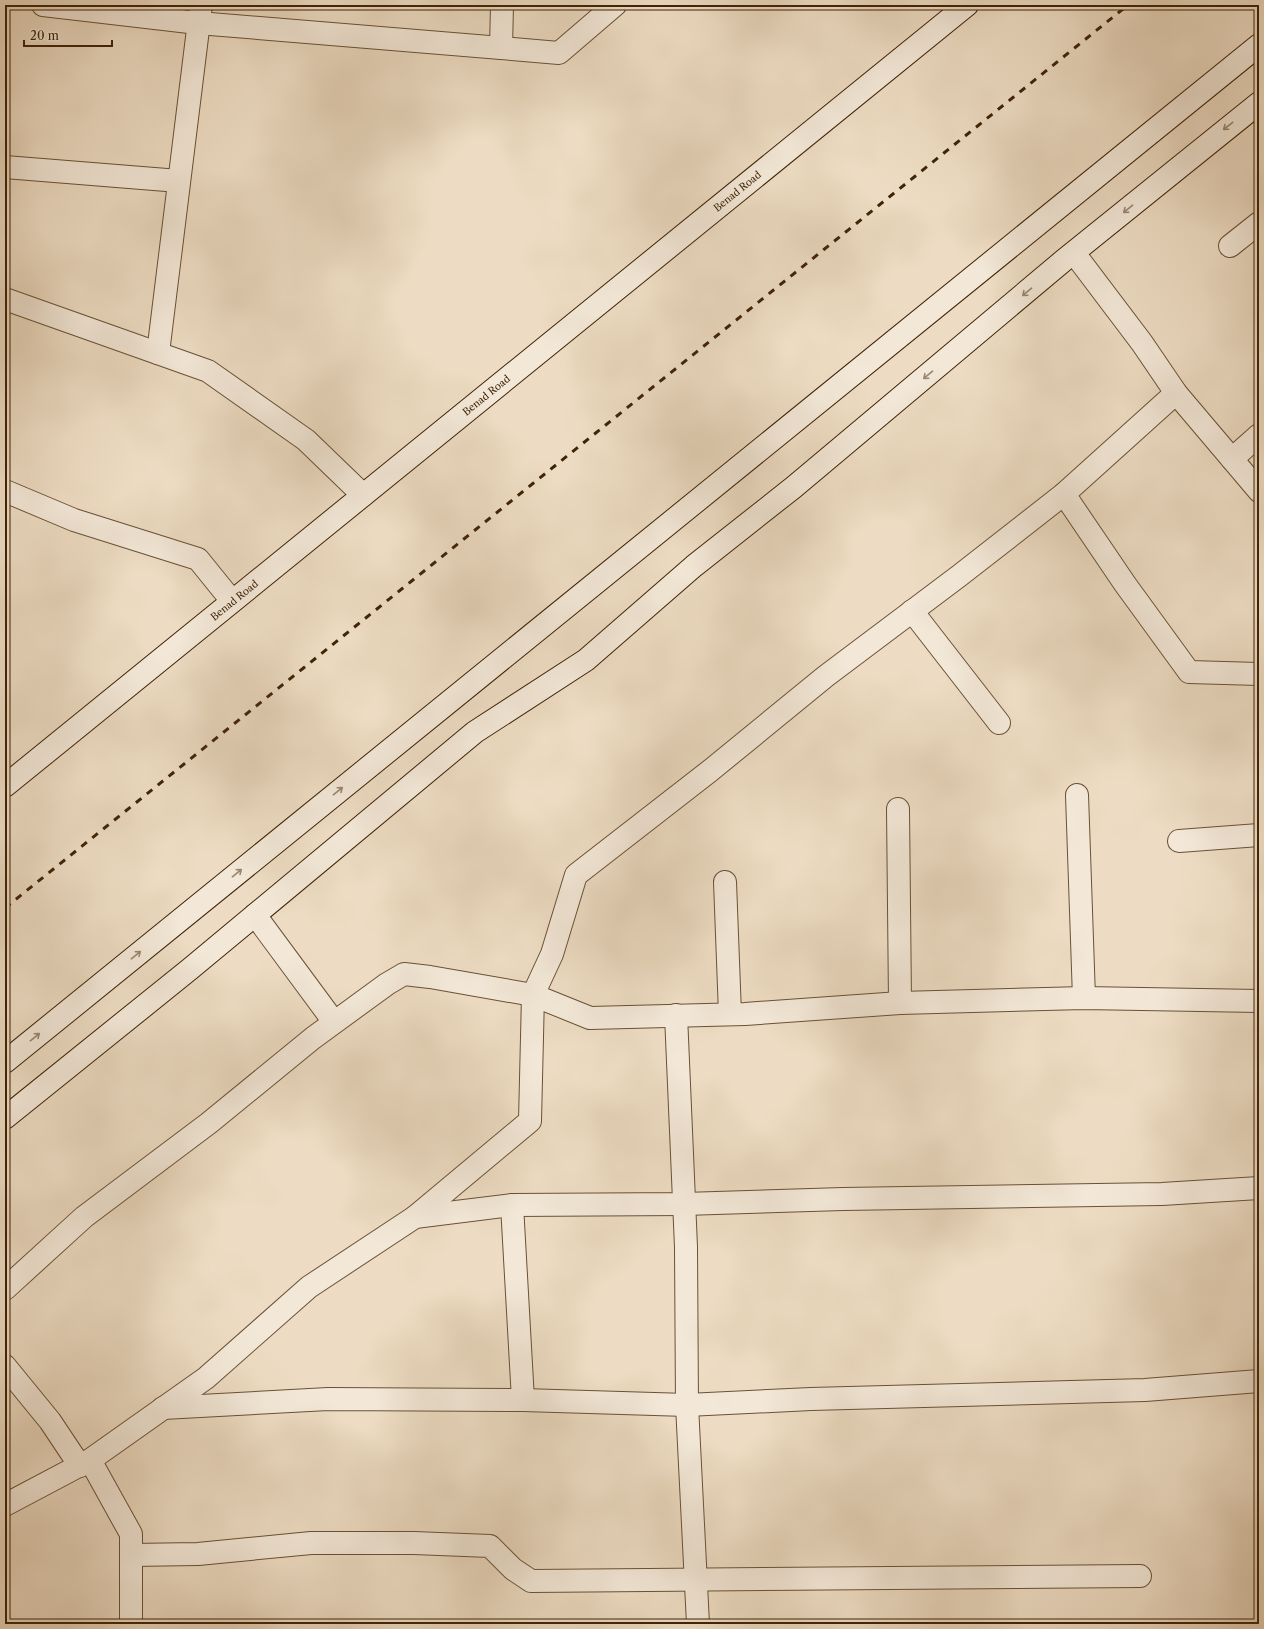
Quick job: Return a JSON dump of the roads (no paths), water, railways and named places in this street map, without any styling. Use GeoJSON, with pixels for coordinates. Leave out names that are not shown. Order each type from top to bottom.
{"type":"FeatureCollection","features":[{"type":"Feature","properties":{"kind":"street"},"geometry":{"type":"LineString","coordinates":[[43,5],[199,14],[501,48],[559,53],[615,5]]}},
{"type":"Feature","properties":{"kind":"street"},"geometry":{"type":"LineString","coordinates":[[501,48],[502,5]]}},
{"type":"Feature","properties":{"kind":"street","name":"Benad Road"},"geometry":{"type":"LineString","coordinates":[[5,786],[967,5]]}},
{"type":"Feature","properties":{"kind":"street"},"geometry":{"type":"LineString","coordinates":[[158,353],[199,14]]}},
{"type":"Feature","properties":{"kind":"street"},"geometry":{"type":"LineString","coordinates":[[5,1062],[1259,45]]}},
{"type":"Feature","properties":{"kind":"street"},"geometry":{"type":"LineString","coordinates":[[5,1118],[87,1053],[475,732],[586,660],[694,566],[794,487],[1074,253],[1259,102]]}},
{"type":"Feature","properties":{"kind":"street"},"geometry":{"type":"LineString","coordinates":[[5,167],[179,181]]}},
{"type":"Feature","properties":{"kind":"street"},"geometry":{"type":"LineString","coordinates":[[1230,246],[1259,223]]}},
{"type":"Feature","properties":{"kind":"street"},"geometry":{"type":"LineString","coordinates":[[1074,253],[1142,343],[1176,393],[1259,491]]}},
{"type":"Feature","properties":{"kind":"street"},"geometry":{"type":"LineString","coordinates":[[5,299],[208,371],[306,440],[363,495]]}},
{"type":"Feature","properties":{"kind":"street"},"geometry":{"type":"LineString","coordinates":[[5,1505],[85,1463],[206,1378],[309,1287],[415,1216],[530,1120],[534,995],[552,954],[576,875],[711,770],[826,676],[959,576],[1064,494],[1176,393]]}},
{"type":"Feature","properties":{"kind":"street"},"geometry":{"type":"LineString","coordinates":[[1232,459],[1259,435]]}},
{"type":"Feature","properties":{"kind":"street"},"geometry":{"type":"LineString","coordinates":[[5,491],[74,520],[198,559],[232,601]]}},
{"type":"Feature","properties":{"kind":"street"},"geometry":{"type":"LineString","coordinates":[[1064,494],[1125,584],[1189,672],[1259,674]]}},
{"type":"Feature","properties":{"kind":"street"},"geometry":{"type":"LineString","coordinates":[[912,611],[999,723]]}},
{"type":"Feature","properties":{"kind":"street"},"geometry":{"type":"LineString","coordinates":[[1077,795],[1084,998]]}},
{"type":"Feature","properties":{"kind":"street"},"geometry":{"type":"LineString","coordinates":[[898,809],[900,1003]]}},
{"type":"Feature","properties":{"kind":"street"},"geometry":{"type":"LineString","coordinates":[[1179,841],[1259,835]]}},
{"type":"Feature","properties":{"kind":"street"},"geometry":{"type":"LineString","coordinates":[[725,882],[730,1014]]}},
{"type":"Feature","properties":{"kind":"street"},"geometry":{"type":"LineString","coordinates":[[255,915],[334,1022]]}},
{"type":"Feature","properties":{"kind":"street"},"geometry":{"type":"LineString","coordinates":[[5,1289],[84,1217],[209,1123],[334,1022],[387,984],[404,974],[534,995],[590,1018],[730,1014],[900,1003],[1084,998],[1259,1001]]}},
{"type":"Feature","properties":{"kind":"street"},"geometry":{"type":"LineString","coordinates":[[676,1015],[686,1248],[687,1405],[698,1624]]}},
{"type":"Feature","properties":{"kind":"street"},"geometry":{"type":"LineString","coordinates":[[415,1216],[512,1205],[684,1204],[843,1199],[1162,1194],[1259,1188]]}},
{"type":"Feature","properties":{"kind":"street"},"geometry":{"type":"LineString","coordinates":[[512,1205],[523,1400]]}},
{"type":"Feature","properties":{"kind":"street"},"geometry":{"type":"LineString","coordinates":[[5,1366],[85,1463],[131,1534],[131,1624]]}},
{"type":"Feature","properties":{"kind":"street"},"geometry":{"type":"LineString","coordinates":[[164,1408],[328,1399],[523,1400],[687,1405],[811,1398],[1144,1390],[1259,1381]]}},
{"type":"Feature","properties":{"kind":"street"},"geometry":{"type":"LineString","coordinates":[[131,1555],[198,1554],[311,1543],[414,1543],[490,1546],[513,1569],[531,1581],[1140,1576]]}},
{"type":"Feature","properties":{"kind":"railway"},"geometry":{"type":"LineString","coordinates":[[5,908],[1128,5]]}}]}
